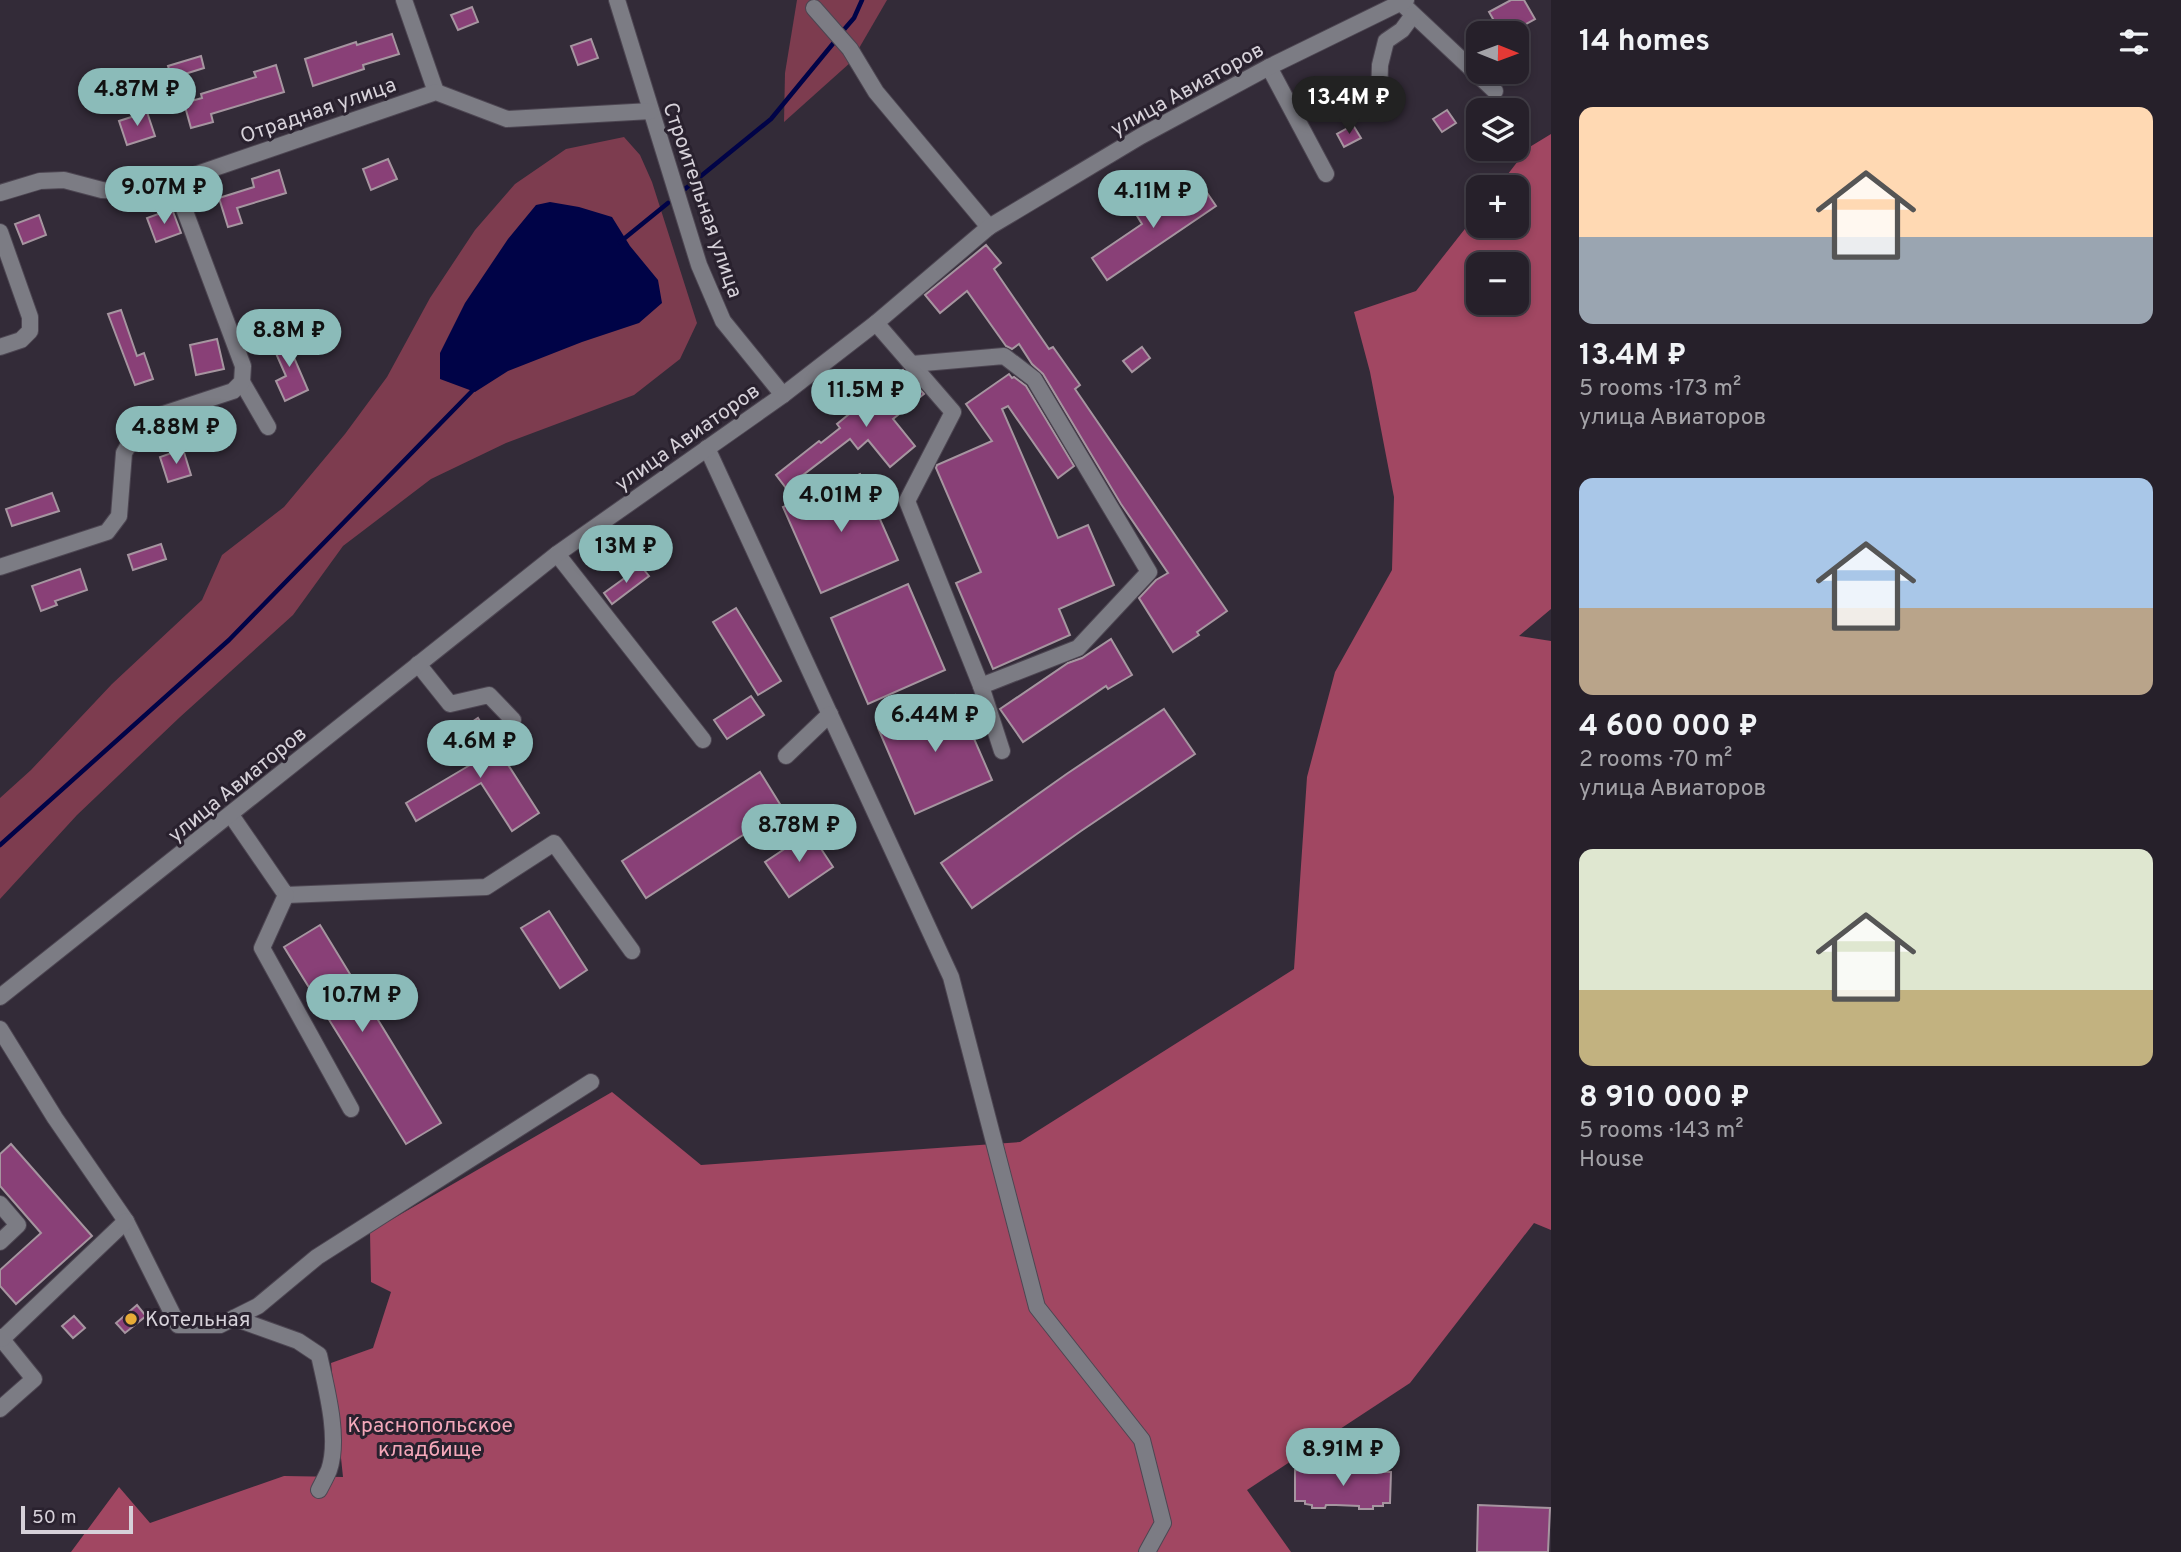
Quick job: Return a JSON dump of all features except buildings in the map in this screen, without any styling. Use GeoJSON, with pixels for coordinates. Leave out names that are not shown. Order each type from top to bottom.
{"type":"FeatureCollection","features":[{"type":"Feature","properties":{"kind":"street"},"geometry":{"type":"LineString","coordinates":[[404,0],[436,92],[507,119],[651,111]]}},
{"type":"Feature","properties":{"kind":"street","name":"Строительная улица"},"geometry":{"type":"LineString","coordinates":[[617,0],[699,265],[723,321],[783,395]]}},
{"type":"Feature","properties":{"kind":"street"},"geometry":{"type":"LineString","coordinates":[[1401,1],[1494,91]]}},
{"type":"Feature","properties":{"kind":"street","name":"улица Авиаторов"},"geometry":{"type":"LineString","coordinates":[[0,998],[557,554],[783,395],[876,323],[989,227],[1141,136],[1269,67],[1401,1]]}},
{"type":"Feature","properties":{"kind":"street"},"geometry":{"type":"LineString","coordinates":[[814,8],[850,49],[876,92],[989,227]]}},
{"type":"Feature","properties":{"kind":"street"},"geometry":{"type":"LineString","coordinates":[[1378,97],[1380,65],[1386,41],[1402,30],[1413,15]]}},
{"type":"Feature","properties":{"kind":"street"},"geometry":{"type":"LineString","coordinates":[[1269,67],[1326,174]]}},
{"type":"Feature","properties":{"kind":"street","name":"Отрадная улица"},"geometry":{"type":"LineString","coordinates":[[0,193],[40,181],[64,180],[102,190],[121,191],[174,182],[436,92]]}},
{"type":"Feature","properties":{"kind":"street"},"geometry":{"type":"LineString","coordinates":[[174,182],[243,366],[243,382],[268,427]]}},
{"type":"Feature","properties":{"kind":"street"},"geometry":{"type":"LineString","coordinates":[[0,232],[30,317],[30,331],[21,340],[0,347]]}},
{"type":"Feature","properties":{"kind":"street"},"geometry":{"type":"LineString","coordinates":[[876,323],[953,412],[907,501],[981,686],[1002,751]]}},
{"type":"Feature","properties":{"kind":"street"},"geometry":{"type":"LineString","coordinates":[[912,364],[1003,356],[1034,379],[1149,572],[1078,648],[981,686]]}},
{"type":"Feature","properties":{"kind":"street"},"geometry":{"type":"LineString","coordinates":[[0,567],[107,532],[119,516],[124,453],[136,432],[151,418],[233,391],[243,382]]}},
{"type":"Feature","properties":{"kind":"street"},"geometry":{"type":"LineString","coordinates":[[707,448],[951,977],[1037,1307],[1142,1440],[1163,1523],[1147,1552]]}},
{"type":"Feature","properties":{"kind":"street"},"geometry":{"type":"LineString","coordinates":[[557,554],[703,740]]}},
{"type":"Feature","properties":{"kind":"street"},"geometry":{"type":"LineString","coordinates":[[418,664],[450,704],[489,695],[513,720]]}},
{"type":"Feature","properties":{"kind":"street"},"geometry":{"type":"LineString","coordinates":[[786,756],[830,714]]}},
{"type":"Feature","properties":{"kind":"street"},"geometry":{"type":"LineString","coordinates":[[231,815],[286,895]]}},
{"type":"Feature","properties":{"kind":"street"},"geometry":{"type":"LineString","coordinates":[[286,895],[486,887],[554,843],[632,951]]}},
{"type":"Feature","properties":{"kind":"street"},"geometry":{"type":"LineString","coordinates":[[286,895],[262,948],[351,1109]]}},
{"type":"Feature","properties":{"kind":"street"},"geometry":{"type":"LineString","coordinates":[[0,1029],[55,1118],[126,1221],[178,1325],[220,1325],[258,1306],[317,1257],[591,1082]]}},
{"type":"Feature","properties":{"kind":"street"},"geometry":{"type":"LineString","coordinates":[[0,1204],[18,1225],[0,1241]]}},
{"type":"Feature","properties":{"kind":"street"},"geometry":{"type":"LineString","coordinates":[[0,1409],[34,1378],[1,1338],[126,1221]]}},
{"type":"Feature","properties":{"kind":"street"},"geometry":{"type":"LineString","coordinates":[[234,1318],[298,1341],[319,1355],[330,1406],[332,1451],[329,1469],[319,1490]]}},
{"type":"Feature","properties":{"kind":"shaded area"},"geometry":{"type":"Polygon","coordinates":[[[797,0],[887,0],[851,62],[784,122],[785,73],[797,0]]]}},
{"type":"Feature","properties":{"kind":"shaded area"},"geometry":{"type":"Polygon","coordinates":[[[624,137],[640,155],[652,182],[697,323],[680,359],[634,395],[506,443],[431,479],[343,546],[293,615],[77,815],[0,899],[0,798],[31,770],[112,684],[202,600],[222,555],[284,507],[345,434],[387,377],[430,298],[475,230],[515,184],[566,149],[624,137]]]}},
{"type":"Feature","properties":{"kind":"shaded area"},"geometry":{"type":"Polygon","coordinates":[[[550,202],[612,217],[630,246],[658,280],[662,303],[639,323],[508,371],[475,392],[440,379],[440,353],[465,303],[508,239],[536,205],[550,202]]]}},
{"type":"Feature","properties":{"kind":"green space","name":"Краснопольское кладбище"},"geometry":{"type":"Polygon","coordinates":[[[1551,134],[1551,609],[1519,636],[1551,641],[1551,1230],[1534,1223],[1410,1383],[1247,1490],[1291,1552],[71,1552],[119,1487],[150,1523],[284,1476],[343,1477],[331,1363],[373,1348],[391,1292],[371,1282],[370,1232],[612,1092],[701,1165],[1020,1142],[1294,969],[1307,777],[1335,672],[1392,570],[1394,497],[1370,372],[1354,312],[1416,291],[1466,228],[1466,238],[1529,238],[1529,175],[1507,175],[1518,161],[1529,161],[1529,147],[1551,134]]]}},
{"type":"Feature","properties":{"kind":"waterway"},"geometry":{"type":"LineString","coordinates":[[841,33],[854,18],[862,0]]}},
{"type":"Feature","properties":{"kind":"waterway"},"geometry":{"type":"LineString","coordinates":[[685,189],[771,119],[836,40]]}},
{"type":"Feature","properties":{"kind":"waterway"},"geometry":{"type":"LineString","coordinates":[[620,242],[668,203]]}},
{"type":"Feature","properties":{"kind":"waterway"},"geometry":{"type":"LineString","coordinates":[[0,845],[229,640],[476,387]]}},
{"type":"Feature","properties":{"kind":"place","name":"Котельная"},"geometry":{"type":"Point","coordinates":[131,1319]}}]}
